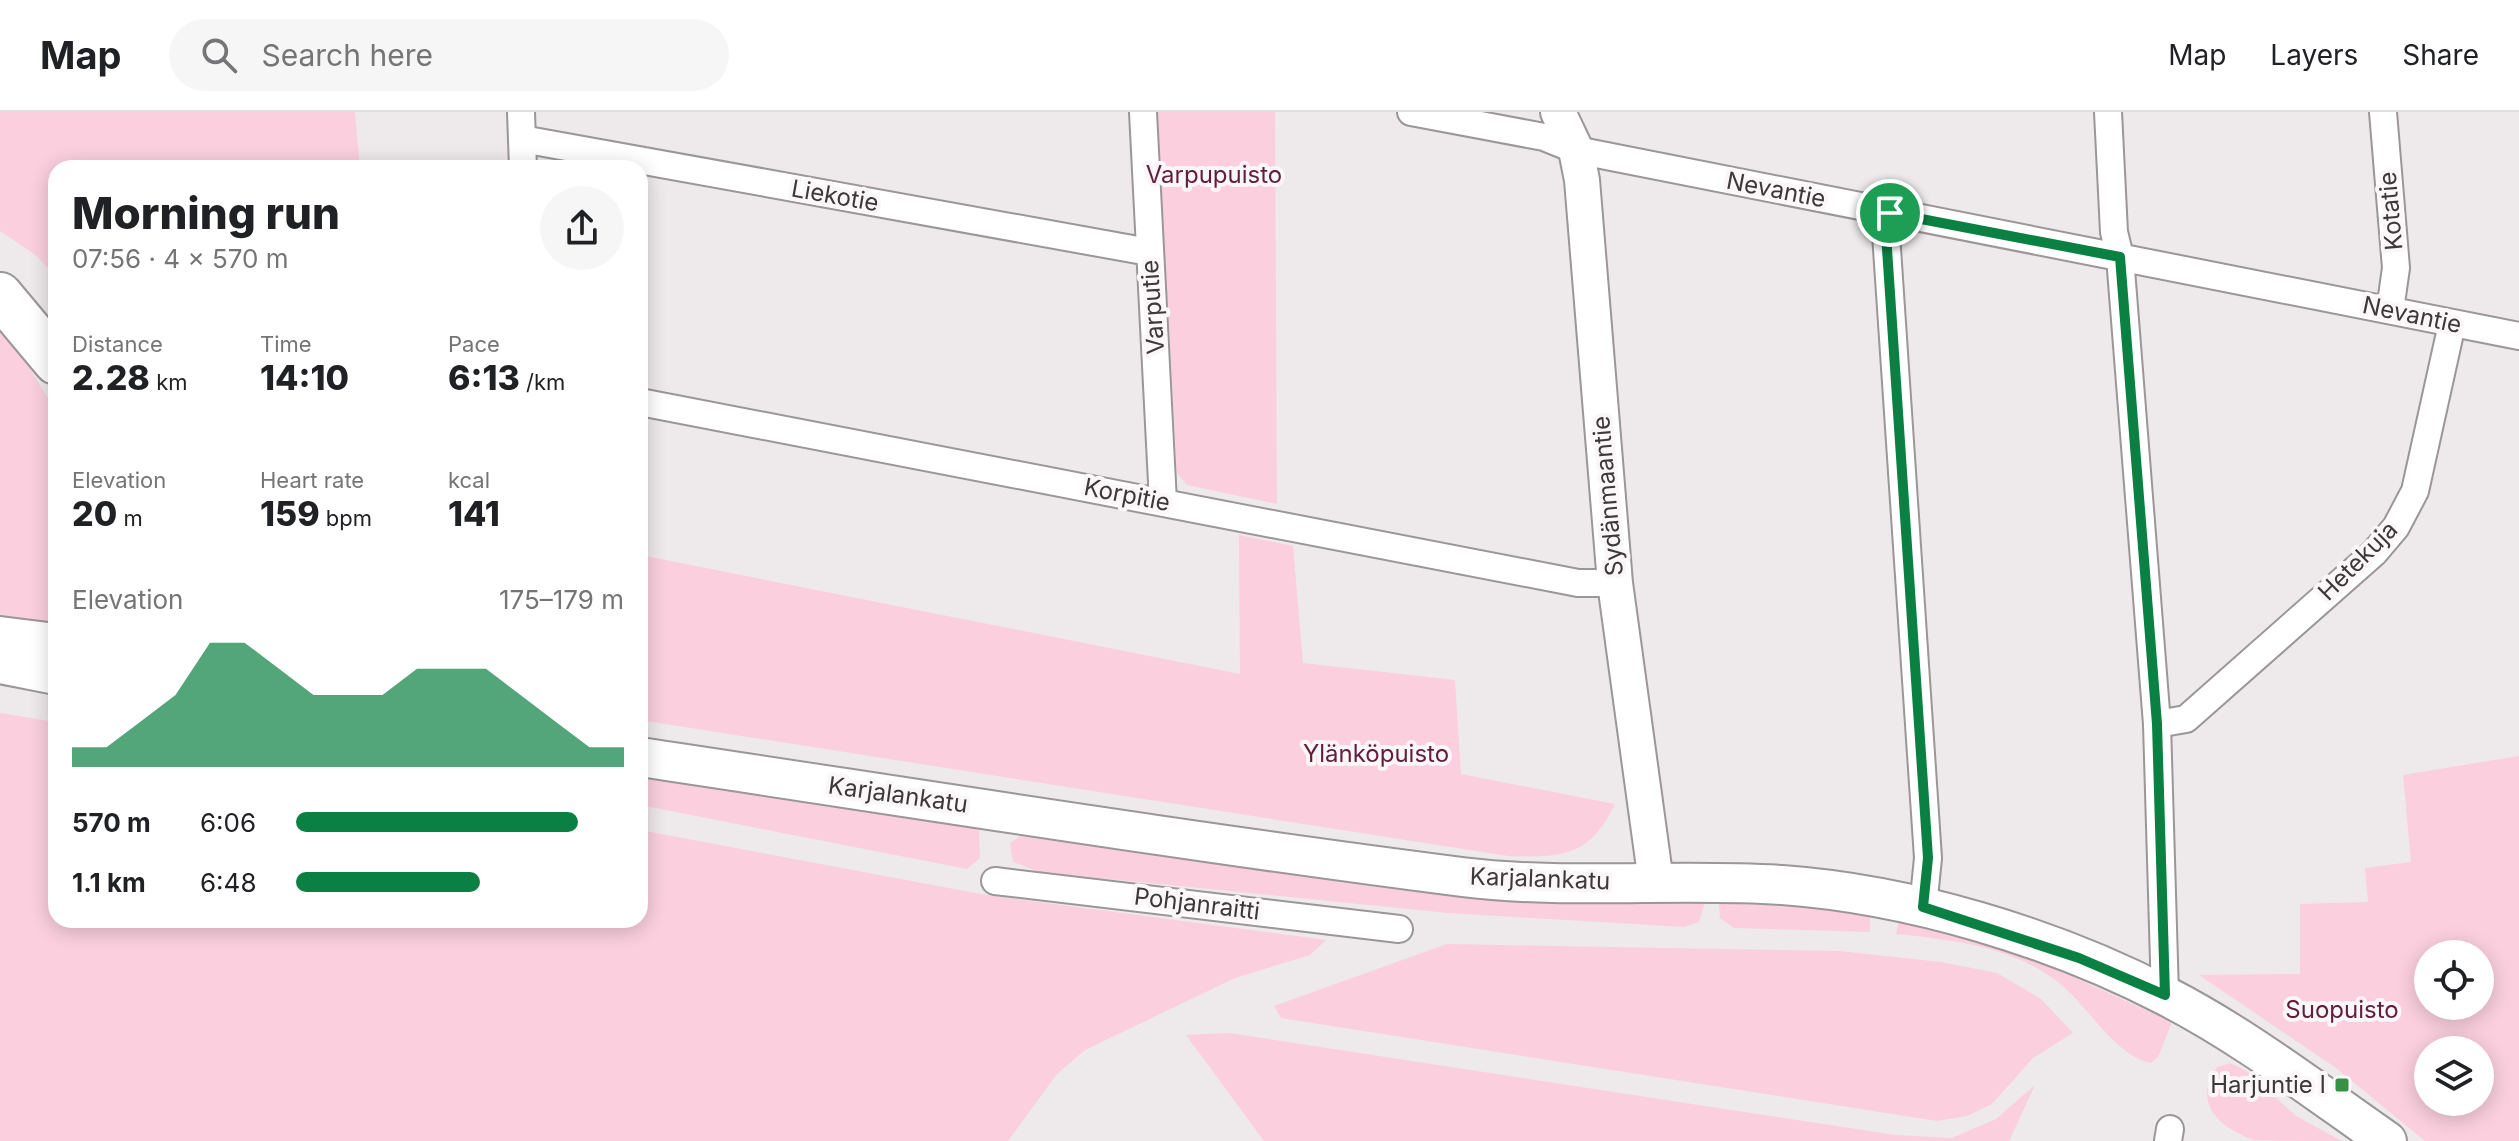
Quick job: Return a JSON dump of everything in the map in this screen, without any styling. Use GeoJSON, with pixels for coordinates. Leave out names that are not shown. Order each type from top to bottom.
{"type":"FeatureCollection","features":[{"type":"Feature","properties":{"kind":"highway"},"geometry":{"type":"LineString","coordinates":[[0,295],[48,352]]}},
{"type":"Feature","properties":{"kind":"main road"},"geometry":{"type":"LineString","coordinates":[[0,636],[48,642]]}},
{"type":"Feature","properties":{"kind":"main road"},"geometry":{"type":"LineString","coordinates":[[0,664],[48,673]]}},
{"type":"Feature","properties":{"kind":"main road","name":"Karjalankatu"},"geometry":{"type":"LineString","coordinates":[[648,758],[1493,881],[1783,885],[1856,894],[1923,907],[2079,958],[2165,995],[2270,1060],[2387,1141]]}},
{"type":"Feature","properties":{"kind":"street"},"geometry":{"type":"LineString","coordinates":[[521,112],[523,160]]}},
{"type":"Feature","properties":{"kind":"street","name":"Varputie"},"geometry":{"type":"LineString","coordinates":[[1143,112],[1163,502]]}},
{"type":"Feature","properties":{"kind":"street","name":"Nevantie"},"geometry":{"type":"LineString","coordinates":[[1411,112],[1544,137],[1576,150],[2519,336]]}},
{"type":"Feature","properties":{"kind":"street","name":"Sydänmaantie"},"geometry":{"type":"LineString","coordinates":[[1558,112],[1576,150],[1582,180],[1615,583],[1656,882]]}},
{"type":"Feature","properties":{"kind":"street"},"geometry":{"type":"LineString","coordinates":[[2108,112],[2114,232],[2120,257],[2157,724],[2165,995]]}},
{"type":"Feature","properties":{"kind":"street","name":"Kotatie"},"geometry":{"type":"LineString","coordinates":[[2383,112],[2396,268],[2390,310]]}},
{"type":"Feature","properties":{"kind":"street","name":"Liekotie"},"geometry":{"type":"LineString","coordinates":[[522,139],[639,160]]}},
{"type":"Feature","properties":{"kind":"street","name":"Liekotie"},"geometry":{"type":"LineString","coordinates":[[648,162],[1149,252]]}},
{"type":"Feature","properties":{"kind":"street"},"geometry":{"type":"LineString","coordinates":[[1890,213],[1886,234],[1928,858],[1923,907]]}},
{"type":"Feature","properties":{"kind":"street","name":"Hetekuja"},"geometry":{"type":"LineString","coordinates":[[2157,724],[2186,719],[2374,553],[2396,527],[2415,491],[2452,324]]}},
{"type":"Feature","properties":{"kind":"street","name":"Korpitie"},"geometry":{"type":"LineString","coordinates":[[648,404],[1578,583],[1615,583]]}},
{"type":"Feature","properties":{"kind":"street","name":"Pohjanraitti"},"geometry":{"type":"LineString","coordinates":[[995,881],[1399,929]]}},
{"type":"Feature","properties":{"kind":"green space"},"geometry":{"type":"Polygon","coordinates":[[[0,112],[355,112],[359,160],[48,160],[48,268],[37,256],[0,231],[0,112]]]}},
{"type":"Feature","properties":{"kind":"green space","name":"Varpupuisto"},"geometry":{"type":"Polygon","coordinates":[[[1157,112],[1275,112],[1277,504],[1187,485],[1177,473],[1157,112]]]}},
{"type":"Feature","properties":{"kind":"green space"},"geometry":{"type":"Polygon","coordinates":[[[0,329],[19,351],[48,398],[48,622],[0,618],[0,329]]]}},
{"type":"Feature","properties":{"kind":"green space","name":"Ylänköpuisto"},"geometry":{"type":"Polygon","coordinates":[[[1239,535],[1293,546],[1303,663],[1455,680],[1461,774],[1615,804],[1595,835],[1572,851],[1544,856],[1508,856],[648,721],[648,557],[1240,674],[1239,535]]]}},
{"type":"Feature","properties":{"kind":"green space"},"geometry":{"type":"Polygon","coordinates":[[[0,713],[48,721],[48,928],[648,928],[648,832],[986,895],[1326,940],[1310,955],[1235,978],[1085,1050],[1057,1074],[1008,1141],[0,1141],[0,713]]]}},
{"type":"Feature","properties":{"kind":"green space","name":"Suopuisto"},"geometry":{"type":"Polygon","coordinates":[[[2519,756],[2519,1141],[2425,1141],[2336,1068],[2199,975],[2300,974],[2300,904],[2368,902],[2365,868],[2411,862],[2403,775],[2519,756]]]}},
{"type":"Feature","properties":{"kind":"green space"},"geometry":{"type":"Polygon","coordinates":[[[648,773],[967,821],[979,828],[980,858],[967,869],[648,807],[648,773]]]}},
{"type":"Feature","properties":{"kind":"green space"},"geometry":{"type":"Polygon","coordinates":[[[1026,832],[1486,898],[1705,902],[1699,922],[1684,927],[1448,913],[1040,872],[1013,862],[1010,843],[1026,832]]]}},
{"type":"Feature","properties":{"kind":"green space"},"geometry":{"type":"Polygon","coordinates":[[[1719,903],[1821,908],[1870,915],[1870,932],[1734,928],[1720,918],[1719,903]]]}},
{"type":"Feature","properties":{"kind":"green space"},"geometry":{"type":"Polygon","coordinates":[[[1899,920],[2025,955],[2172,1022],[2158,1057],[2151,1063],[2126,1051],[2064,987],[2046,973],[2006,954],[1984,948],[1896,934],[1899,920]]]}},
{"type":"Feature","properties":{"kind":"green space"},"geometry":{"type":"Polygon","coordinates":[[[1447,944],[1839,951],[1941,962],[1997,973],[2041,999],[2073,1033],[2033,1058],[1992,1104],[1967,1116],[1937,1121],[1281,1018],[1274,1006],[1447,944]]]}},
{"type":"Feature","properties":{"kind":"green space"},"geometry":{"type":"Polygon","coordinates":[[[1229,1033],[1895,1135],[1952,1138],[1996,1119],[2035,1085],[2009,1141],[1264,1141],[1186,1035],[1229,1033]]]}},
{"type":"Feature","properties":{"kind":"green space"},"geometry":{"type":"Polygon","coordinates":[[[2230,1063],[2245,1070],[2296,1116],[2342,1141],[2254,1140],[2230,1128],[2213,1112],[2207,1092],[2217,1067],[2230,1063]]]}},
{"type":"Feature","properties":{"kind":"place","name":"Harjuntie I"},"geometry":{"type":"Point","coordinates":[2342,1085]}},
{"type":"Feature","properties":{"kind":"route"},"geometry":{"type":"LineString","coordinates":[[1890,213],[2120,257],[2157,724],[2165,995],[2079,958],[1923,907],[1928,858],[1886,234],[1890,213]]}}]}
